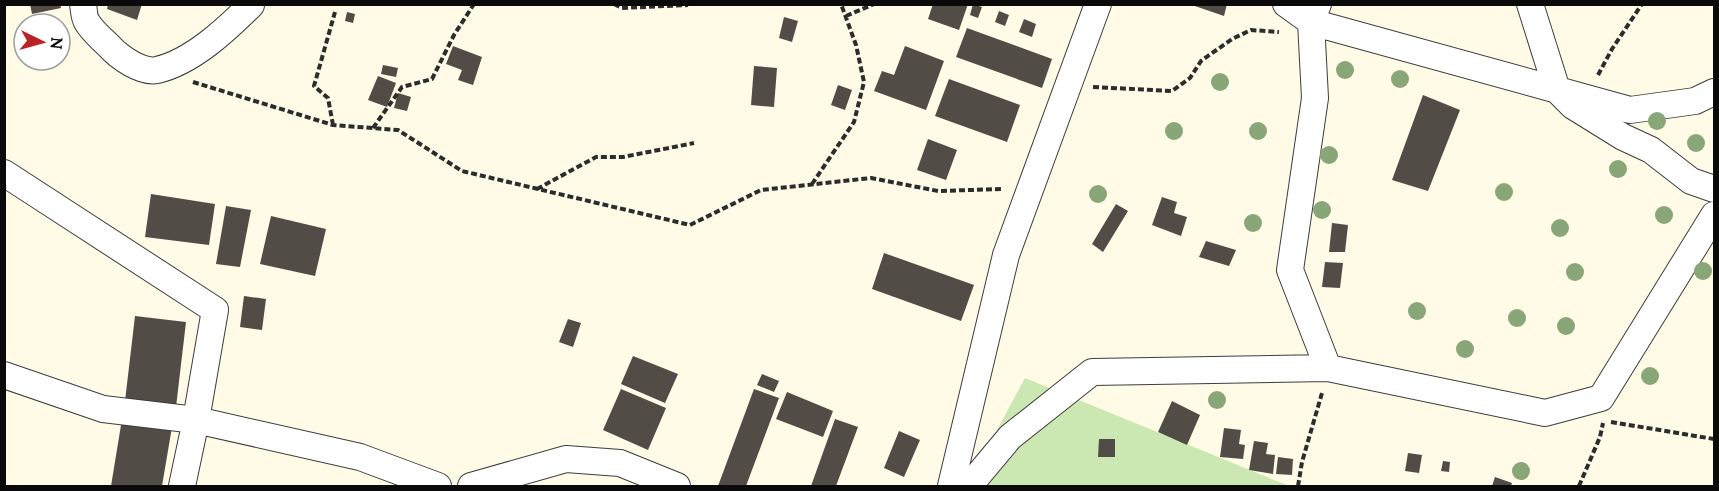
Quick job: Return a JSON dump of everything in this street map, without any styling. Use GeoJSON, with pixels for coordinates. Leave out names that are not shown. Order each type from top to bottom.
{"type":"FeatureCollection","features":[{"type":"Feature","properties":{"kind":"street"},"geometry":{"type":"LineString","coordinates":[[83,4],[87,21],[118,56],[136,66],[155,70],[176,63],[203,48],[231,26],[251,5]]}},
{"type":"Feature","properties":{"kind":"street"},"geometry":{"type":"LineString","coordinates":[[951,486],[1006,255],[1098,4]]}},
{"type":"Feature","properties":{"kind":"street"},"geometry":{"type":"LineString","coordinates":[[1286,4],[1314,21],[1630,110],[1695,101],[1714,92]]}},
{"type":"Feature","properties":{"kind":"street"},"geometry":{"type":"LineString","coordinates":[[1530,4],[1557,90],[1573,106],[1623,137],[1651,150],[1690,181],[1714,189]]}},
{"type":"Feature","properties":{"kind":"street"},"geometry":{"type":"LineString","coordinates":[[1314,21],[1315,98],[1290,270],[1328,368]]}},
{"type":"Feature","properties":{"kind":"street"},"geometry":{"type":"LineString","coordinates":[[4,173],[215,310],[182,486]]}},
{"type":"Feature","properties":{"kind":"street"},"geometry":{"type":"LineString","coordinates":[[969,486],[1010,437],[1092,372],[1328,368],[1545,413],[1601,398],[1714,215]]}},
{"type":"Feature","properties":{"kind":"street"},"geometry":{"type":"LineString","coordinates":[[4,375],[103,409],[196,420],[360,457],[438,486]]}},
{"type":"Feature","properties":{"kind":"street"},"geometry":{"type":"LineString","coordinates":[[471,486],[566,459],[620,463],[677,486]]}},
{"type":"Feature","properties":{"kind":"path"},"geometry":{"type":"LineString","coordinates":[[373,128],[402,87],[432,79],[454,35],[474,4]]}},
{"type":"Feature","properties":{"kind":"path"},"geometry":{"type":"LineString","coordinates":[[615,4],[622,8],[688,5]]}},
{"type":"Feature","properties":{"kind":"path"},"geometry":{"type":"LineString","coordinates":[[811,185],[854,122],[864,82],[856,45],[841,4]]}},
{"type":"Feature","properties":{"kind":"path"},"geometry":{"type":"LineString","coordinates":[[846,16],[874,4]]}},
{"type":"Feature","properties":{"kind":"path"},"geometry":{"type":"LineString","coordinates":[[1586,98],[1612,49],[1642,4]]}},
{"type":"Feature","properties":{"kind":"path"},"geometry":{"type":"LineString","coordinates":[[333,125],[328,98],[314,86],[335,12]]}},
{"type":"Feature","properties":{"kind":"path"},"geometry":{"type":"LineString","coordinates":[[1068,86],[1172,91],[1190,78],[1201,61],[1232,39],[1251,30],[1277,32],[1314,21]]}},
{"type":"Feature","properties":{"kind":"path"},"geometry":{"type":"LineString","coordinates":[[155,70],[333,125],[398,130],[462,171],[690,225],[761,190],[871,178],[938,191],[1030,189]]}},
{"type":"Feature","properties":{"kind":"path"},"geometry":{"type":"LineString","coordinates":[[537,189],[596,157],[622,157],[694,143]]}},
{"type":"Feature","properties":{"kind":"path"},"geometry":{"type":"LineString","coordinates":[[1298,486],[1302,462],[1328,368]]}},
{"type":"Feature","properties":{"kind":"path"},"geometry":{"type":"LineString","coordinates":[[1579,486],[1600,437],[1603,420],[1714,439]]}},
{"type":"Feature","properties":{"kind":"green space"},"geometry":{"type":"Polygon","coordinates":[[[1025,378],[1289,486],[967,486],[1025,378]]]}},
{"type":"Feature","properties":{"kind":"building"},"geometry":{"type":"Polygon","coordinates":[[[30,4],[60,4],[61,8],[42,12],[32,12],[30,4]]]}},
{"type":"Feature","properties":{"kind":"building"},"geometry":{"type":"Polygon","coordinates":[[[108,4],[142,4],[137,20],[107,9],[108,4]]]}},
{"type":"Feature","properties":{"kind":"building"},"geometry":{"type":"Polygon","coordinates":[[[933,4],[968,4],[959,30],[928,19],[933,4]]]}},
{"type":"Feature","properties":{"kind":"building"},"geometry":{"type":"Polygon","coordinates":[[[973,4],[982,7],[978,18],[970,15],[973,4]]]}},
{"type":"Feature","properties":{"kind":"building"},"geometry":{"type":"Polygon","coordinates":[[[1189,4],[1227,4],[1224,16],[1189,4]]]}},
{"type":"Feature","properties":{"kind":"building"},"geometry":{"type":"Polygon","coordinates":[[[999,11],[1009,15],[1005,26],[995,22],[999,11]]]}},
{"type":"Feature","properties":{"kind":"building"},"geometry":{"type":"Polygon","coordinates":[[[347,12],[355,14],[353,23],[345,21],[347,12]]]}},
{"type":"Feature","properties":{"kind":"building"},"geometry":{"type":"Polygon","coordinates":[[[784,17],[798,21],[792,42],[779,38],[784,17]]]}},
{"type":"Feature","properties":{"kind":"building"},"geometry":{"type":"Polygon","coordinates":[[[1024,19],[1036,24],[1032,37],[1019,32],[1024,19]]]}},
{"type":"Feature","properties":{"kind":"building"},"geometry":{"type":"Polygon","coordinates":[[[967,28],[1052,59],[1042,88],[956,57],[967,28]]]}},
{"type":"Feature","properties":{"kind":"building"},"geometry":{"type":"Polygon","coordinates":[[[453,46],[482,57],[473,85],[458,80],[462,70],[446,64],[453,46]]]}},
{"type":"Feature","properties":{"kind":"building"},"geometry":{"type":"Polygon","coordinates":[[[905,46],[944,61],[926,110],[874,91],[882,71],[894,75],[905,46]]]}},
{"type":"Feature","properties":{"kind":"building"},"geometry":{"type":"Polygon","coordinates":[[[383,65],[398,68],[396,77],[381,74],[383,65]]]}},
{"type":"Feature","properties":{"kind":"building"},"geometry":{"type":"Polygon","coordinates":[[[754,66],[777,68],[774,107],[751,105],[754,66]]]}},
{"type":"Feature","properties":{"kind":"building"},"geometry":{"type":"Polygon","coordinates":[[[378,76],[396,83],[387,107],[368,100],[378,76]]]}},
{"type":"Feature","properties":{"kind":"building"},"geometry":{"type":"Polygon","coordinates":[[[949,79],[1020,105],[1007,142],[935,116],[949,79]]]}},
{"type":"Feature","properties":{"kind":"building"},"geometry":{"type":"Polygon","coordinates":[[[838,85],[852,90],[845,110],[831,105],[838,85]]]}},
{"type":"Feature","properties":{"kind":"building"},"geometry":{"type":"Polygon","coordinates":[[[398,93],[411,97],[407,111],[394,108],[398,93]]]}},
{"type":"Feature","properties":{"kind":"building"},"geometry":{"type":"Polygon","coordinates":[[[1423,95],[1460,110],[1428,191],[1392,180],[1423,95]]]}},
{"type":"Feature","properties":{"kind":"building"},"geometry":{"type":"Polygon","coordinates":[[[928,139],[957,150],[946,180],[917,170],[928,139]]]}},
{"type":"Feature","properties":{"kind":"building"},"geometry":{"type":"Polygon","coordinates":[[[151,194],[215,204],[209,245],[145,237],[151,194]]]}},
{"type":"Feature","properties":{"kind":"building"},"geometry":{"type":"Polygon","coordinates":[[[1162,197],[1177,202],[1174,213],[1187,217],[1181,236],[1152,225],[1162,197]]]}},
{"type":"Feature","properties":{"kind":"building"},"geometry":{"type":"Polygon","coordinates":[[[1116,204],[1128,211],[1103,252],[1092,244],[1116,204]]]}},
{"type":"Feature","properties":{"kind":"building"},"geometry":{"type":"Polygon","coordinates":[[[226,206],[251,210],[240,267],[216,264],[226,206]]]}},
{"type":"Feature","properties":{"kind":"building"},"geometry":{"type":"Polygon","coordinates":[[[271,216],[326,229],[315,276],[260,264],[271,216]]]}},
{"type":"Feature","properties":{"kind":"building"},"geometry":{"type":"Polygon","coordinates":[[[1332,223],[1348,225],[1345,252],[1329,252],[1332,223]]]}},
{"type":"Feature","properties":{"kind":"building"},"geometry":{"type":"Polygon","coordinates":[[[1206,241],[1236,250],[1229,266],[1199,257],[1206,241]]]}},
{"type":"Feature","properties":{"kind":"building"},"geometry":{"type":"Polygon","coordinates":[[[884,253],[974,285],[961,321],[872,289],[884,253]]]}},
{"type":"Feature","properties":{"kind":"building"},"geometry":{"type":"Polygon","coordinates":[[[1325,262],[1343,263],[1340,288],[1322,287],[1325,262]]]}},
{"type":"Feature","properties":{"kind":"building"},"geometry":{"type":"Polygon","coordinates":[[[244,296],[266,299],[262,330],[240,327],[244,296]]]}},
{"type":"Feature","properties":{"kind":"building"},"geometry":{"type":"Polygon","coordinates":[[[135,316],[186,322],[176,407],[125,401],[135,316]]]}},
{"type":"Feature","properties":{"kind":"building"},"geometry":{"type":"Polygon","coordinates":[[[568,319],[581,323],[573,347],[559,342],[568,319]]]}},
{"type":"Feature","properties":{"kind":"building"},"geometry":{"type":"Polygon","coordinates":[[[633,356],[678,374],[665,403],[621,384],[633,356]]]}},
{"type":"Feature","properties":{"kind":"building"},"geometry":{"type":"Polygon","coordinates":[[[762,374],[779,381],[774,392],[757,385],[762,374]]]}},
{"type":"Feature","properties":{"kind":"building"},"geometry":{"type":"Polygon","coordinates":[[[621,389],[666,408],[648,450],[603,430],[621,389]]]}},
{"type":"Feature","properties":{"kind":"building"},"geometry":{"type":"Polygon","coordinates":[[[754,389],[779,398],[746,486],[718,486],[754,389]]]}},
{"type":"Feature","properties":{"kind":"building"},"geometry":{"type":"Polygon","coordinates":[[[787,392],[833,411],[823,437],[776,419],[787,392]]]}},
{"type":"Feature","properties":{"kind":"building"},"geometry":{"type":"Polygon","coordinates":[[[1172,401],[1200,415],[1187,445],[1158,432],[1172,401]]]}},
{"type":"Feature","properties":{"kind":"building"},"geometry":{"type":"Polygon","coordinates":[[[122,419],[172,427],[162,486],[111,486],[122,419]]]}},
{"type":"Feature","properties":{"kind":"building"},"geometry":{"type":"Polygon","coordinates":[[[835,419],[858,427],[836,486],[811,486],[835,419]]]}},
{"type":"Feature","properties":{"kind":"building"},"geometry":{"type":"Polygon","coordinates":[[[1224,428],[1241,430],[1239,444],[1245,445],[1243,459],[1220,457],[1224,428]]]}},
{"type":"Feature","properties":{"kind":"building"},"geometry":{"type":"Polygon","coordinates":[[[899,431],[920,440],[904,477],[884,468],[899,431]]]}},
{"type":"Feature","properties":{"kind":"building"},"geometry":{"type":"Polygon","coordinates":[[[1099,439],[1115,439],[1115,457],[1098,457],[1099,439]]]}},
{"type":"Feature","properties":{"kind":"building"},"geometry":{"type":"Polygon","coordinates":[[[1254,441],[1268,443],[1266,454],[1275,455],[1273,474],[1249,470],[1254,441]]]}},
{"type":"Feature","properties":{"kind":"building"},"geometry":{"type":"Polygon","coordinates":[[[1408,453],[1422,455],[1419,473],[1405,471],[1408,453]]]}},
{"type":"Feature","properties":{"kind":"building"},"geometry":{"type":"Polygon","coordinates":[[[1278,457],[1293,459],[1292,475],[1276,474],[1278,457]]]}},
{"type":"Feature","properties":{"kind":"building"},"geometry":{"type":"Polygon","coordinates":[[[1443,461],[1450,462],[1449,472],[1441,471],[1443,461]]]}},
{"type":"Feature","properties":{"kind":"building"},"geometry":{"type":"Polygon","coordinates":[[[1495,477],[1512,483],[1511,486],[1492,486],[1495,477]]]}}]}
